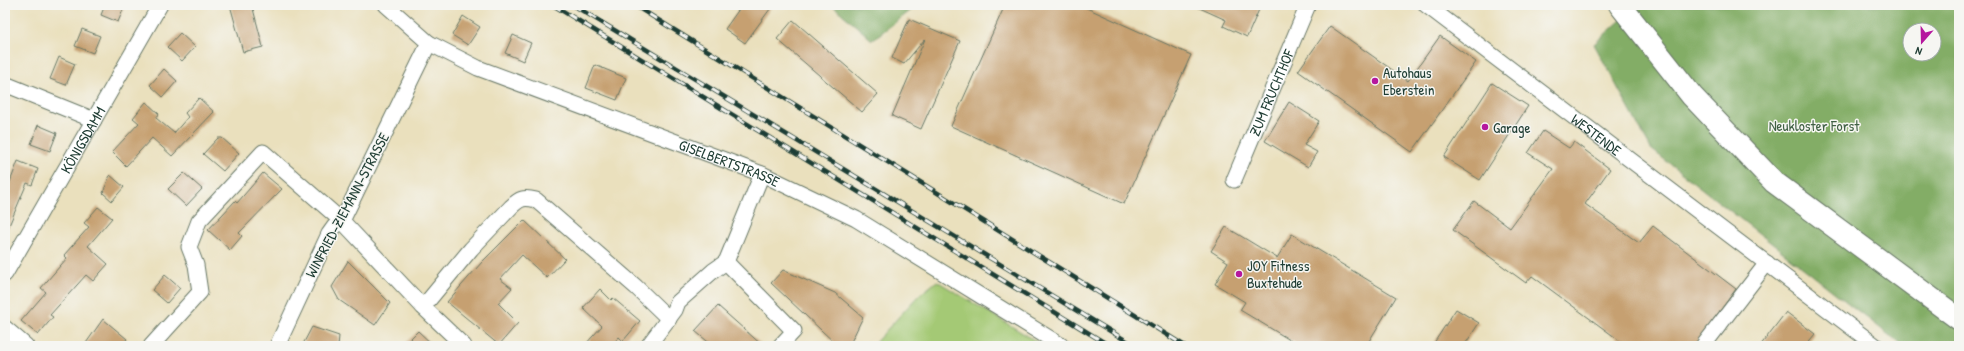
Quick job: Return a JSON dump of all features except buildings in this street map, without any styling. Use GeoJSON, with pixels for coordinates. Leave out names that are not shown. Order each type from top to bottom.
{"type":"FeatureCollection","features":[{"type":"Feature","properties":{"kind":"main road"},"geometry":{"type":"LineString","coordinates":[[1620,5],[1692,96],[1774,182],[1959,319]]}},
{"type":"Feature","properties":{"kind":"street","name":"KÖNIGSDAMM"},"geometry":{"type":"LineString","coordinates":[[5,274],[160,5]]}},
{"type":"Feature","properties":{"kind":"street","name":"GISELBERTSTRASSE"},"geometry":{"type":"LineString","coordinates":[[386,5],[429,43],[478,68],[762,174],[856,219],[1062,346]]}},
{"type":"Feature","properties":{"kind":"street","name":"ZUM FRUCHTHOF"},"geometry":{"type":"LineString","coordinates":[[1234,180],[1308,5]]}},
{"type":"Feature","properties":{"kind":"street","name":"WESTENDE"},"geometry":{"type":"LineString","coordinates":[[1426,5],[1876,346]]}},
{"type":"Feature","properties":{"kind":"street","name":"WINFRIED-ZIEMANN-STRASSE"},"geometry":{"type":"LineString","coordinates":[[277,346],[329,234],[334,227],[342,221],[429,43]]}},
{"type":"Feature","properties":{"kind":"street"},"geometry":{"type":"LineString","coordinates":[[5,84],[94,120]]}},
{"type":"Feature","properties":{"kind":"street"},"geometry":{"type":"LineString","coordinates":[[151,346],[200,292],[196,265],[189,247],[199,221],[263,152],[342,221],[423,307],[464,346]]}},
{"type":"Feature","properties":{"kind":"street"},"geometry":{"type":"LineString","coordinates":[[648,346],[669,319],[678,302],[713,271],[726,262],[762,174]]}},
{"type":"Feature","properties":{"kind":"street"},"geometry":{"type":"LineString","coordinates":[[423,307],[471,249],[514,203],[525,197],[536,200],[542,204],[669,319]]}},
{"type":"Feature","properties":{"kind":"street"},"geometry":{"type":"LineString","coordinates":[[726,262],[794,331],[780,346]]}},
{"type":"Feature","properties":{"kind":"street"},"geometry":{"type":"LineString","coordinates":[[1703,346],[1767,263]]}},
{"type":"Feature","properties":{"kind":"street"},"geometry":{"type":"LineString","coordinates":[[5,328],[26,346]]}},
{"type":"Feature","properties":{"kind":"green space"},"geometry":{"type":"Polygon","coordinates":[[[832,5],[918,5],[872,40],[832,5]]]}},
{"type":"Feature","properties":{"kind":"green space","name":"Neukloster Forst"},"geometry":{"type":"Polygon","coordinates":[[[1638,5],[1959,5],[1959,346],[1903,346],[1651,149],[1594,44],[1638,5]]]}},
{"type":"Feature","properties":{"kind":"green space"},"geometry":{"type":"Polygon","coordinates":[[[937,281],[1044,346],[872,346],[917,297],[937,281]]]}},
{"type":"Feature","properties":{"kind":"railway"},"geometry":{"type":"LineString","coordinates":[[553,5],[1110,346]]}},
{"type":"Feature","properties":{"kind":"railway"},"geometry":{"type":"LineString","coordinates":[[573,5],[1135,346]]}},
{"type":"Feature","properties":{"kind":"railway"},"geometry":{"type":"LineString","coordinates":[[634,5],[1185,346]]}},
{"type":"Feature","properties":{"kind":"place","name":"Autohaus Eberstein"},"geometry":{"type":"Point","coordinates":[1375,81]}},
{"type":"Feature","properties":{"kind":"place","name":"Garage"},"geometry":{"type":"Point","coordinates":[1485,127]}},
{"type":"Feature","properties":{"kind":"place","name":"JOY Fitness Buxtehude"},"geometry":{"type":"Point","coordinates":[1239,274]}}]}
